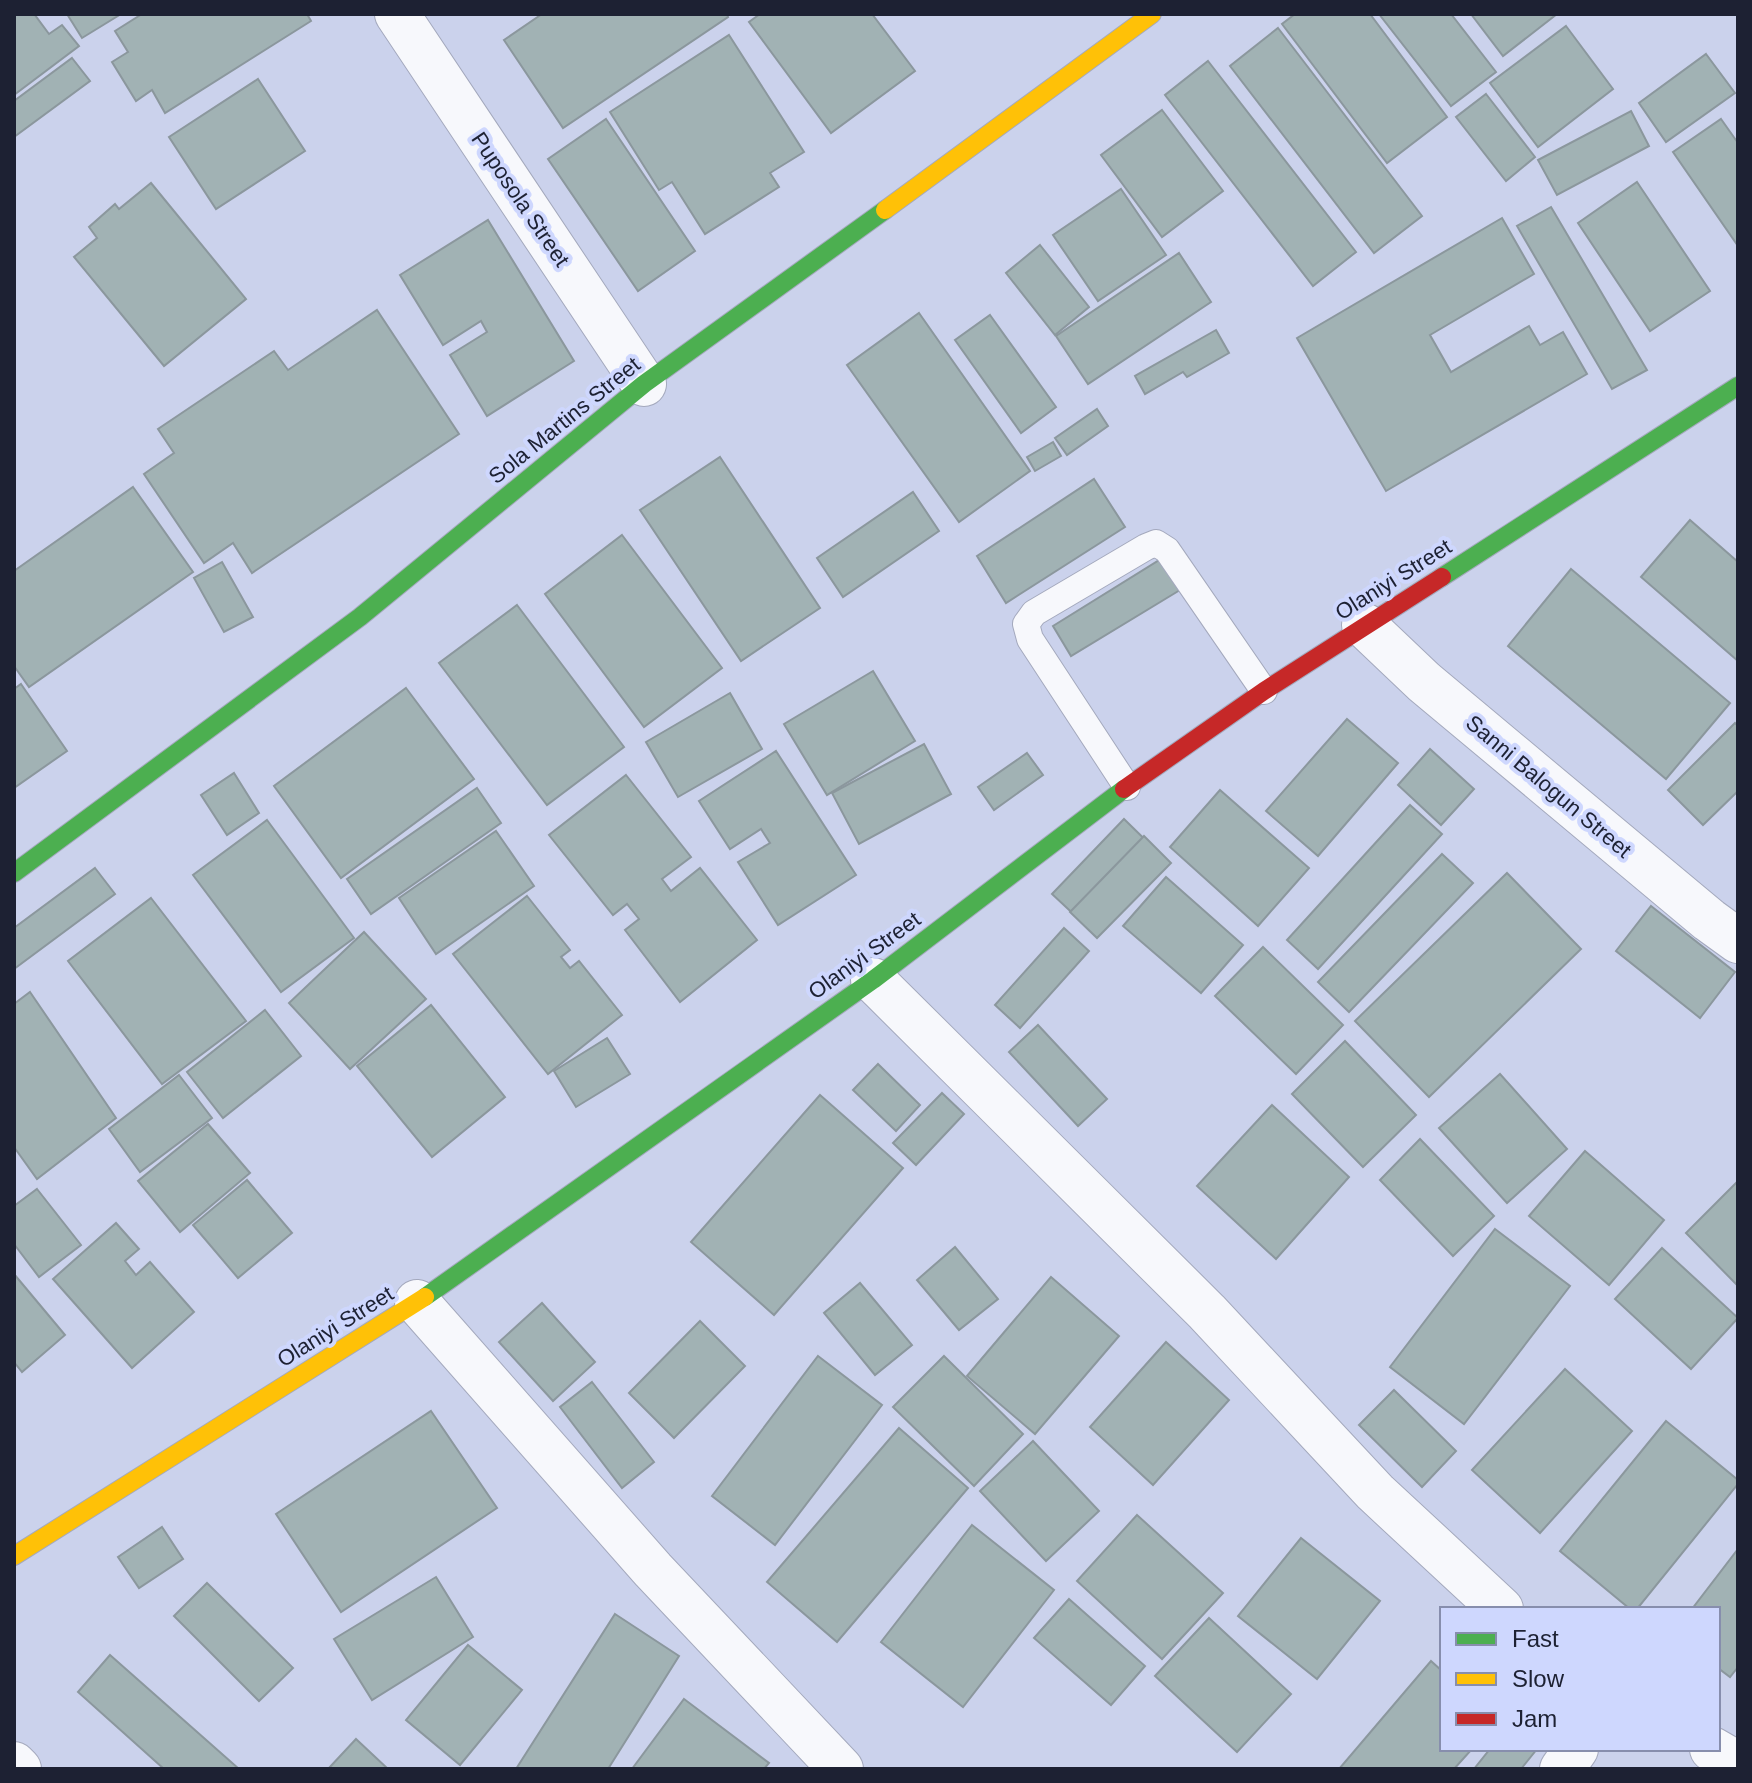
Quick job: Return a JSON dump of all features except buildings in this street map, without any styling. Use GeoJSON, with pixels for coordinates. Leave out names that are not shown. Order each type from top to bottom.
{"type":"FeatureCollection","features":[{"type":"Feature","properties":{"kind":"street","name":"Puposola Street"},"geometry":{"type":"LineString","coordinates":[[397,14],[644,384]]}},
{"type":"Feature","properties":{"kind":"street","name":"Sola Martins Street"},"geometry":{"type":"LineString","coordinates":[[14,873],[360,617],[644,384],[1152,14]]}},
{"type":"Feature","properties":{"kind":"street","name":"Olaniyi Street"},"geometry":{"type":"LineString","coordinates":[[14,1556],[417,1302],[873,980],[1127,787],[1264,691],[1738,386]]}},
{"type":"Feature","properties":{"kind":"street","name":"Sanni Balogun Street"},"geometry":{"type":"LineString","coordinates":[[1364,625],[1424,682],[1728,919]]}},
{"type":"Feature","properties":{"kind":"street"},"geometry":{"type":"LineString","coordinates":[[873,980],[1207,1312],[1375,1492],[1499,1607]]}},
{"type":"Feature","properties":{"kind":"street"},"geometry":{"type":"LineString","coordinates":[[417,1302],[653,1570],[841,1769]]}},
{"type":"Feature","properties":{"kind":"street"},"geometry":{"type":"LineString","coordinates":[[1562,1769],[1575,1751]]}},
{"type":"Feature","properties":{"kind":"street"},"geometry":{"type":"LineString","coordinates":[[1715,1751],[1738,1764]]}},
{"type":"Feature","properties":{"kind":"street"},"geometry":{"type":"LineString","coordinates":[[14,1764],[19,1769]]}},
{"type":"Feature","properties":{"kind":"lane"},"geometry":{"type":"LineString","coordinates":[[1127,787],[1030,639],[1026,624],[1034,613],[1156,543],[1167,550],[1264,691]]}},
{"type":"Feature","properties":{"kind":"traffic: fast"},"geometry":{"type":"LineString","coordinates":[[14,873],[360,617],[644,384],[885,210]]}},
{"type":"Feature","properties":{"kind":"traffic: fast"},"geometry":{"type":"LineString","coordinates":[[1442,577],[1738,386]]}},
{"type":"Feature","properties":{"kind":"traffic: fast"},"geometry":{"type":"LineString","coordinates":[[425,1297],[873,980],[1124,789]]}},
{"type":"Feature","properties":{"kind":"traffic: slow"},"geometry":{"type":"LineString","coordinates":[[885,210],[1152,14]]}},
{"type":"Feature","properties":{"kind":"traffic: slow"},"geometry":{"type":"LineString","coordinates":[[14,1556],[425,1297]]}},
{"type":"Feature","properties":{"kind":"traffic: jam"},"geometry":{"type":"LineString","coordinates":[[1124,789],[1264,691],[1442,577]]}}]}
